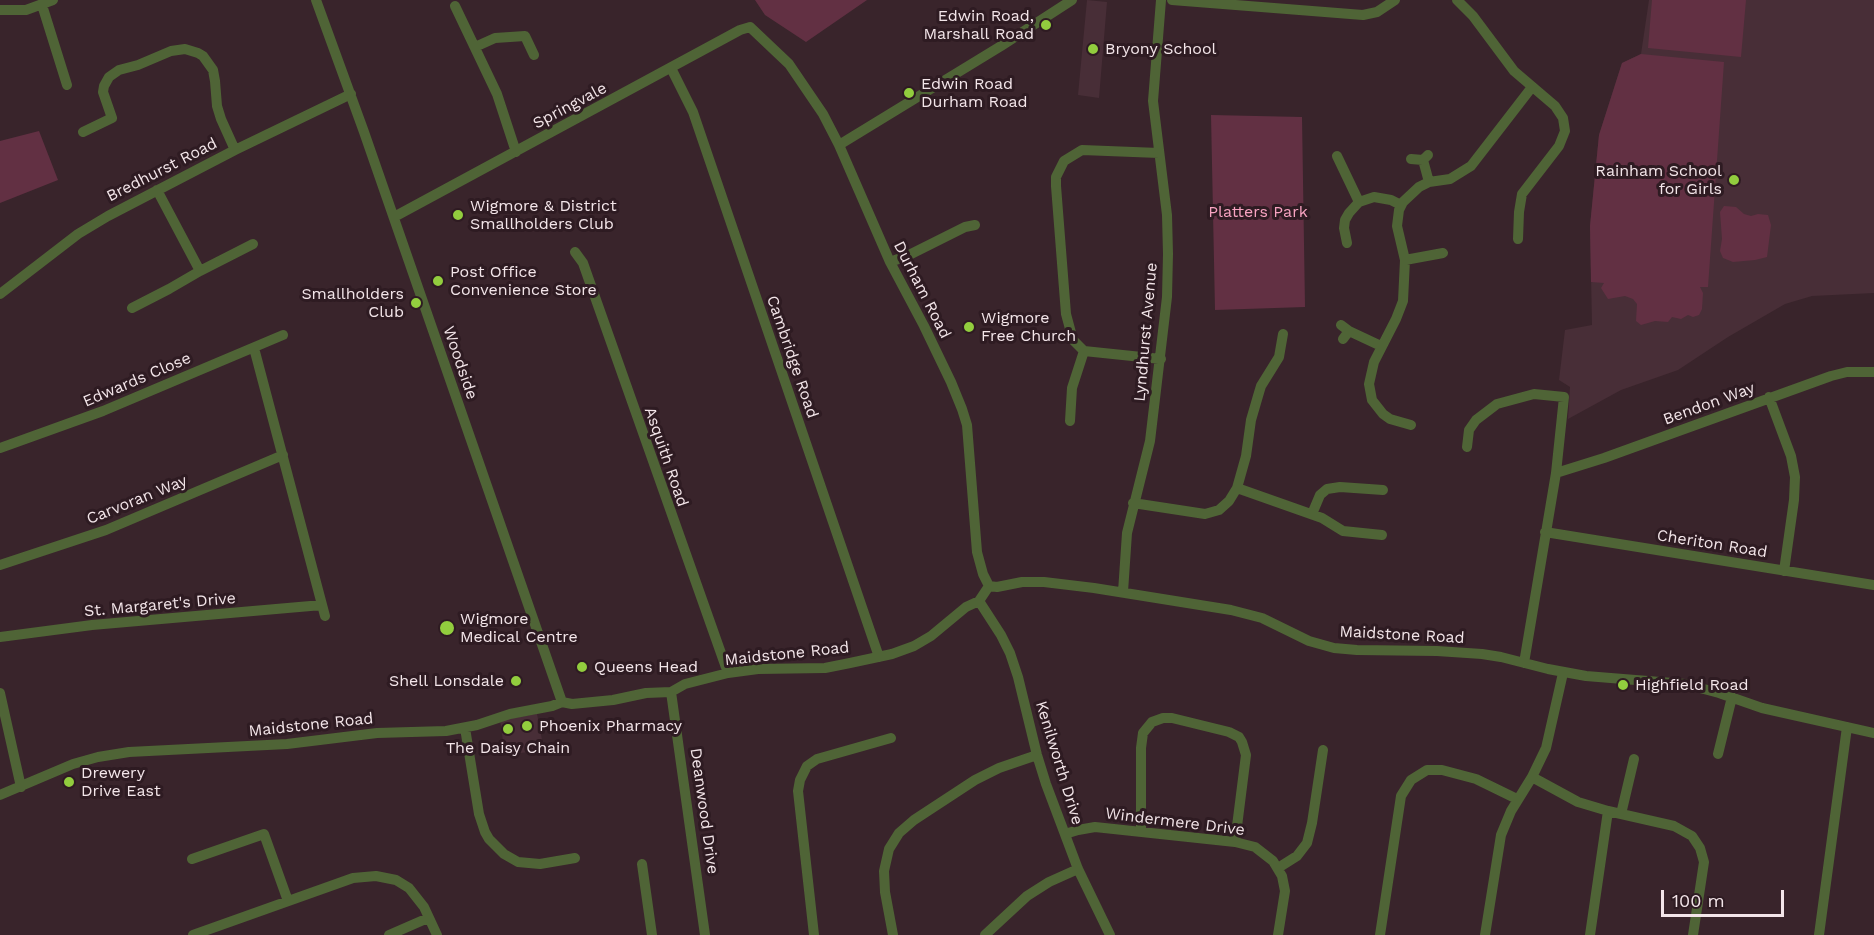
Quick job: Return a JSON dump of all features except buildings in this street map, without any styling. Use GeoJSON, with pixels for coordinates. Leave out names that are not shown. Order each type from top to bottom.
{"type":"FeatureCollection","features":[{"type":"Feature","properties":{"kind":"street"},"geometry":{"type":"LineString","coordinates":[[0,9],[20,10],[53,0]]}},
{"type":"Feature","properties":{"kind":"street","name":"Woodside"},"geometry":{"type":"LineString","coordinates":[[316,0],[351,94],[562,702]]}},
{"type":"Feature","properties":{"kind":"street"},"geometry":{"type":"LineString","coordinates":[[839,145],[1072,0]]}},
{"type":"Feature","properties":{"kind":"street","name":"Lyndhurst Avenue"},"geometry":{"type":"LineString","coordinates":[[1123,592],[1127,533],[1150,441],[1167,297],[1167,215],[1153,101],[1161,0]]}},
{"type":"Feature","properties":{"kind":"street"},"geometry":{"type":"LineString","coordinates":[[1172,0],[1363,15],[1377,12],[1395,0]]}},
{"type":"Feature","properties":{"kind":"street"},"geometry":{"type":"LineString","coordinates":[[1457,0],[1473,16],[1514,71],[1548,99],[1561,112],[1563,118],[1565,131],[1559,146],[1522,194],[1518,239]]}},
{"type":"Feature","properties":{"kind":"street"},"geometry":{"type":"LineString","coordinates":[[42,5],[67,85]]}},
{"type":"Feature","properties":{"kind":"street"},"geometry":{"type":"LineString","coordinates":[[455,6],[497,94],[516,152]]}},
{"type":"Feature","properties":{"kind":"street","name":"Springvale"},"geometry":{"type":"LineString","coordinates":[[393,216],[746,27],[750,27],[759,34]]}},
{"type":"Feature","properties":{"kind":"street","name":"Durham Road"},"geometry":{"type":"LineString","coordinates":[[759,34],[798,75],[823,114],[890,262],[936,349],[962,409],[969,442],[977,552],[989,586]]}},
{"type":"Feature","properties":{"kind":"street"},"geometry":{"type":"LineString","coordinates":[[475,47],[495,38],[525,36],[534,55]]}},
{"type":"Feature","properties":{"kind":"street"},"geometry":{"type":"LineString","coordinates":[[84,132],[112,118],[104,92],[104,86],[109,77],[119,70],[179,49],[192,51],[203,56],[208,62],[215,77],[220,118],[235,150]]}},
{"type":"Feature","properties":{"kind":"street","name":"Cambridge Road"},"geometry":{"type":"LineString","coordinates":[[672,68],[693,112],[879,657]]}},
{"type":"Feature","properties":{"kind":"street"},"geometry":{"type":"LineString","coordinates":[[1405,427],[1383,414],[1372,400],[1370,393],[1370,374],[1381,346],[1401,310],[1403,301],[1406,260],[1397,226],[1401,205],[1419,187],[1429,182],[1450,179],[1471,166],[1532,87]]}},
{"type":"Feature","properties":{"kind":"street","name":"Bredhurst Road"},"geometry":{"type":"LineString","coordinates":[[0,294],[78,234],[108,216],[235,150],[351,94]]}},
{"type":"Feature","properties":{"kind":"street"},"geometry":{"type":"LineString","coordinates":[[1159,153],[1082,150],[1070,156],[1058,171],[1056,186],[1066,314],[1073,340],[1084,351],[1161,359]]}},
{"type":"Feature","properties":{"kind":"street"},"geometry":{"type":"LineString","coordinates":[[1337,156],[1359,202]]}},
{"type":"Feature","properties":{"kind":"street"},"geometry":{"type":"LineString","coordinates":[[1411,159],[1425,157],[1429,182]]}},
{"type":"Feature","properties":{"kind":"street"},"geometry":{"type":"LineString","coordinates":[[157,190],[200,271]]}},
{"type":"Feature","properties":{"kind":"street"},"geometry":{"type":"LineString","coordinates":[[1347,243],[1345,220],[1359,202],[1374,197],[1391,200],[1401,205]]}},
{"type":"Feature","properties":{"kind":"street"},"geometry":{"type":"LineString","coordinates":[[890,262],[922,249],[964,227],[975,225]]}},
{"type":"Feature","properties":{"kind":"street"},"geometry":{"type":"LineString","coordinates":[[1406,260],[1445,256],[1443,241]]}},
{"type":"Feature","properties":{"kind":"street"},"geometry":{"type":"LineString","coordinates":[[132,308],[253,244]]}},
{"type":"Feature","properties":{"kind":"street","name":"Asquith Road"},"geometry":{"type":"LineString","coordinates":[[575,252],[583,263],[728,674]]}},
{"type":"Feature","properties":{"kind":"street"},"geometry":{"type":"LineString","coordinates":[[1344,332],[1381,346]]}},
{"type":"Feature","properties":{"kind":"street"},"geometry":{"type":"LineString","coordinates":[[1133,503],[1205,514],[1225,506],[1237,488],[1246,456],[1249,429],[1256,402],[1261,386],[1280,357],[1283,334]]}},
{"type":"Feature","properties":{"kind":"street","name":"Edwards Close"},"geometry":{"type":"LineString","coordinates":[[0,448],[103,411],[283,335]]}},
{"type":"Feature","properties":{"kind":"street"},"geometry":{"type":"LineString","coordinates":[[254,348],[282,456]]}},
{"type":"Feature","properties":{"kind":"street"},"geometry":{"type":"LineString","coordinates":[[1070,421],[1072,388],[1084,351]]}},
{"type":"Feature","properties":{"kind":"street","name":"Bendon Way"},"geometry":{"type":"LineString","coordinates":[[1556,473],[1839,374],[1874,372]]}},
{"type":"Feature","properties":{"kind":"street"},"geometry":{"type":"LineString","coordinates":[[1467,447],[1469,430],[1476,420],[1497,405],[1534,394],[1564,397],[1556,473],[1524,663]]}},
{"type":"Feature","properties":{"kind":"street"},"geometry":{"type":"LineString","coordinates":[[1769,397],[1791,456],[1795,477],[1784,571]]}},
{"type":"Feature","properties":{"kind":"street","name":"Carvoran Way"},"geometry":{"type":"LineString","coordinates":[[0,566],[106,530],[282,456]]}},
{"type":"Feature","properties":{"kind":"street","name":"St. Margaret's Drive"},"geometry":{"type":"LineString","coordinates":[[0,636],[92,625],[324,611],[282,456]]}},
{"type":"Feature","properties":{"kind":"street"},"geometry":{"type":"LineString","coordinates":[[1312,514],[1320,495],[1327,489],[1340,487],[1383,490]]}},
{"type":"Feature","properties":{"kind":"street"},"geometry":{"type":"LineString","coordinates":[[1237,488],[1312,514],[1343,531],[1382,534]]}},
{"type":"Feature","properties":{"kind":"street","name":"Cheriton Road"},"geometry":{"type":"LineString","coordinates":[[1545,532],[1874,585]]}},
{"type":"Feature","properties":{"kind":"street","name":"Maidstone Road"},"geometry":{"type":"LineString","coordinates":[[0,795],[73,764],[129,752],[287,744],[349,736],[465,728],[510,714],[562,702],[572,704],[613,700],[646,693],[671,692],[685,684],[728,674],[758,669],[825,668],[879,657],[902,651],[925,640],[966,608],[979,601],[989,586],[997,587],[1022,582],[1044,582],[1213,606],[1247,614],[1284,627],[1317,644],[1334,648],[1482,654],[1563,673],[1678,683],[1702,688],[1762,708],[1874,733]]}},
{"type":"Feature","properties":{"kind":"street","name":"Kenilworth Drive"},"geometry":{"type":"LineString","coordinates":[[979,601],[1002,635],[1010,653],[1037,755],[1065,834],[1078,869],[1110,935]]}},
{"type":"Feature","properties":{"kind":"street"},"geometry":{"type":"LineString","coordinates":[[1485,935],[1498,847],[1505,824],[1532,777],[1549,739],[1563,673]]}},
{"type":"Feature","properties":{"kind":"street","name":"Deanwood Drive"},"geometry":{"type":"LineString","coordinates":[[671,692],[704,935]]}},
{"type":"Feature","properties":{"kind":"street"},"geometry":{"type":"LineString","coordinates":[[0,693],[21,787]]}},
{"type":"Feature","properties":{"kind":"street"},"geometry":{"type":"LineString","coordinates":[[1718,754],[1732,697]]}},
{"type":"Feature","properties":{"kind":"street"},"geometry":{"type":"LineString","coordinates":[[1141,832],[1143,733],[1158,719],[1173,718],[1229,732],[1239,737],[1242,742],[1245,748],[1245,762],[1235,842]]}},
{"type":"Feature","properties":{"kind":"street"},"geometry":{"type":"LineString","coordinates":[[465,728],[479,814],[484,832],[489,839],[510,859],[518,861],[540,864],[575,858]]}},
{"type":"Feature","properties":{"kind":"street"},"geometry":{"type":"LineString","coordinates":[[1819,935],[1847,728]]}},
{"type":"Feature","properties":{"kind":"street"},"geometry":{"type":"LineString","coordinates":[[814,935],[798,791],[802,774],[807,766],[817,759],[891,738]]}},
{"type":"Feature","properties":{"kind":"street"},"geometry":{"type":"LineString","coordinates":[[1278,935],[1284,891],[1282,876],[1278,868],[1297,856],[1307,843],[1323,750]]}},
{"type":"Feature","properties":{"kind":"street"},"geometry":{"type":"LineString","coordinates":[[893,935],[885,892],[884,871],[889,849],[899,833],[914,820],[975,780],[999,768],[1037,755]]}},
{"type":"Feature","properties":{"kind":"street"},"geometry":{"type":"LineString","coordinates":[[1621,814],[1634,759]]}},
{"type":"Feature","properties":{"kind":"street"},"geometry":{"type":"LineString","coordinates":[[1380,935],[1401,796],[1411,780],[1427,770],[1442,770],[1476,779],[1518,799]]}},
{"type":"Feature","properties":{"kind":"street"},"geometry":{"type":"LineString","coordinates":[[1532,777],[1567,798],[1608,811],[1680,828],[1692,836],[1697,842],[1704,862],[1693,935]]}},
{"type":"Feature","properties":{"kind":"street"},"geometry":{"type":"LineString","coordinates":[[1590,935],[1608,811]]}},
{"type":"Feature","properties":{"kind":"street","name":"Windermere Drive"},"geometry":{"type":"LineString","coordinates":[[1065,834],[1088,828],[1245,843],[1264,853],[1278,868]]}},
{"type":"Feature","properties":{"kind":"street"},"geometry":{"type":"LineString","coordinates":[[192,859],[264,834],[288,901]]}},
{"type":"Feature","properties":{"kind":"street"},"geometry":{"type":"LineString","coordinates":[[642,864],[652,935]]}},
{"type":"Feature","properties":{"kind":"street"},"geometry":{"type":"LineString","coordinates":[[985,935],[1027,896],[1049,882],[1078,869]]}},
{"type":"Feature","properties":{"kind":"street"},"geometry":{"type":"LineString","coordinates":[[193,935],[353,878],[365,876],[383,876],[396,880],[409,888],[418,899],[437,935]]}},
{"type":"Feature","properties":{"kind":"street"},"geometry":{"type":"LineString","coordinates":[[389,935],[428,918]]}},
{"type":"Feature","properties":{"kind":"shaded area","name":"Bryony School"},"geometry":{"type":"Polygon","coordinates":[[[1087,0],[1107,2],[1099,98],[1078,95],[1087,0]]]}},
{"type":"Feature","properties":{"kind":"shaded area","name":"Rainham School for Girls"},"geometry":{"type":"Polygon","coordinates":[[[1649,0],[1874,0],[1874,293],[1812,296],[1785,304],[1728,337],[1678,370],[1621,390],[1568,419],[1570,387],[1559,380],[1565,330],[1592,325],[1590,226],[1599,135],[1622,63],[1641,54],[1649,0]]]}},
{"type":"Feature","properties":{"kind":"shaded area"},"geometry":{"type":"Polygon","coordinates":[[[537,714],[544,750],[505,755],[500,720],[537,714]]]}},
{"type":"Feature","properties":{"kind":"green space"},"geometry":{"type":"Polygon","coordinates":[[[755,0],[867,0],[806,42],[765,15],[755,0]]]}},
{"type":"Feature","properties":{"kind":"green space"},"geometry":{"type":"Polygon","coordinates":[[[1652,0],[1746,0],[1741,57],[1648,48],[1652,0]]]}},
{"type":"Feature","properties":{"kind":"green space"},"geometry":{"type":"Polygon","coordinates":[[[1641,54],[1724,62],[1708,287],[1700,287],[1703,293],[1702,309],[1699,315],[1693,317],[1688,315],[1681,319],[1672,317],[1668,322],[1655,321],[1641,325],[1636,321],[1637,304],[1633,299],[1625,296],[1608,299],[1601,288],[1604,283],[1591,282],[1590,226],[1599,135],[1622,63],[1641,54]]]}},
{"type":"Feature","properties":{"kind":"green space","name":"Platters Park"},"geometry":{"type":"Polygon","coordinates":[[[1211,115],[1302,117],[1305,307],[1215,310],[1211,115]]]}},
{"type":"Feature","properties":{"kind":"green space"},"geometry":{"type":"Polygon","coordinates":[[[39,131],[58,180],[0,203],[0,141],[39,131]]]}},
{"type":"Feature","properties":{"kind":"green space"},"geometry":{"type":"Polygon","coordinates":[[[1724,206],[1736,207],[1744,214],[1751,216],[1768,215],[1771,225],[1767,257],[1733,262],[1723,258],[1720,251],[1722,239],[1720,212],[1724,206]]]}},
{"type":"Feature","properties":{"kind":"place","name":"Edwin Road, Marshall Road"},"geometry":{"type":"Point","coordinates":[1046,25]}},
{"type":"Feature","properties":{"kind":"place","name":"Bryony School"},"geometry":{"type":"Point","coordinates":[1093,49]}},
{"type":"Feature","properties":{"kind":"place","name":"Edwin Road Durham Road"},"geometry":{"type":"Point","coordinates":[909,93]}},
{"type":"Feature","properties":{"kind":"place","name":"Rainham School for Girls"},"geometry":{"type":"Point","coordinates":[1734,180]}},
{"type":"Feature","properties":{"kind":"place","name":"Wigmore & District Smallholders Club"},"geometry":{"type":"Point","coordinates":[458,215]}},
{"type":"Feature","properties":{"kind":"place","name":"Post Office Convenience Store"},"geometry":{"type":"Point","coordinates":[438,281]}},
{"type":"Feature","properties":{"kind":"place","name":"Smallholders Club"},"geometry":{"type":"Point","coordinates":[416,303]}},
{"type":"Feature","properties":{"kind":"place","name":"Wigmore Free Church"},"geometry":{"type":"Point","coordinates":[969,327]}},
{"type":"Feature","properties":{"kind":"place","name":"Wigmore Medical Centre"},"geometry":{"type":"Point","coordinates":[447,628]}},
{"type":"Feature","properties":{"kind":"place","name":"Queens Head"},"geometry":{"type":"Point","coordinates":[582,667]}},
{"type":"Feature","properties":{"kind":"place","name":"Shell Lonsdale"},"geometry":{"type":"Point","coordinates":[516,681]}},
{"type":"Feature","properties":{"kind":"place","name":"Highfield Road"},"geometry":{"type":"Point","coordinates":[1623,685]}},
{"type":"Feature","properties":{"kind":"place","name":"Phoenix Pharmacy"},"geometry":{"type":"Point","coordinates":[527,726]}},
{"type":"Feature","properties":{"kind":"place","name":"The Daisy Chain"},"geometry":{"type":"Point","coordinates":[508,729]}},
{"type":"Feature","properties":{"kind":"place","name":"Drewery Drive East"},"geometry":{"type":"Point","coordinates":[69,782]}}]}
